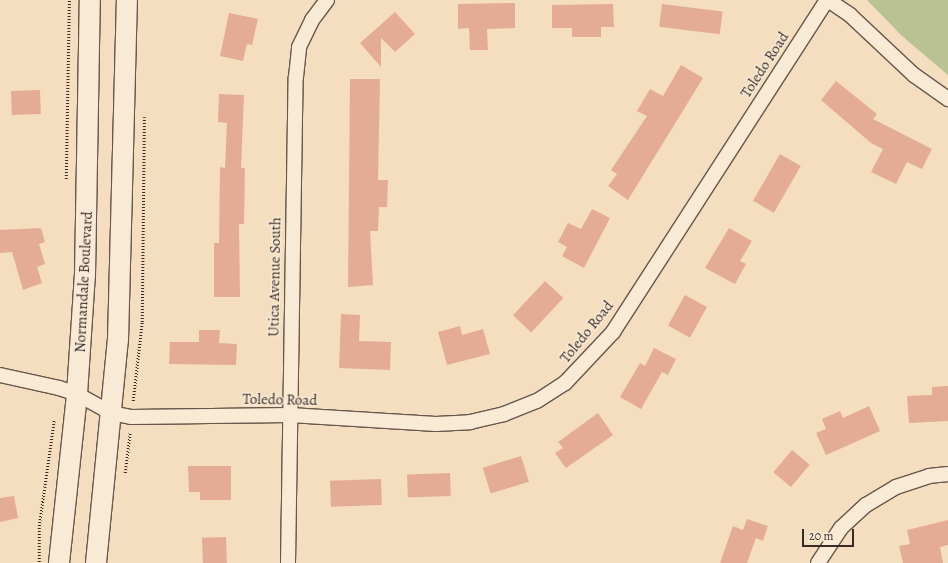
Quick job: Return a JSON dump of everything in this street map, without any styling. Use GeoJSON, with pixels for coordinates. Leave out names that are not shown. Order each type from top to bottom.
{"type":"FeatureCollection","features":[{"type":"Feature","properties":{"kind":"main road","name":"Normandale Boulevard"},"geometry":{"type":"LineString","coordinates":[[59,563],[68,391],[88,214],[90,0]]}},
{"type":"Feature","properties":{"kind":"main road"},"geometry":{"type":"LineString","coordinates":[[96,563],[111,413],[121,273],[127,0]]}},
{"type":"Feature","properties":{"kind":"street","name":"Utica Avenue South"},"geometry":{"type":"LineString","coordinates":[[288,563],[296,77],[299,47],[312,20],[327,0]]}},
{"type":"Feature","properties":{"kind":"street","name":"Toledo Road"},"geometry":{"type":"LineString","coordinates":[[0,375],[68,391],[111,413],[131,416],[290,415],[436,424],[470,422],[504,414],[537,401],[565,383],[613,332],[827,0]]}},
{"type":"Feature","properties":{"kind":"street"},"geometry":{"type":"LineString","coordinates":[[827,0],[850,15],[914,75],[948,99]]}},
{"type":"Feature","properties":{"kind":"street"},"geometry":{"type":"LineString","coordinates":[[818,563],[841,528],[866,505],[896,487],[929,476],[948,474]]}},
{"type":"Feature","properties":{"kind":"path"},"geometry":{"type":"LineString","coordinates":[[66,186],[69,0]]}},
{"type":"Feature","properties":{"kind":"path"},"geometry":{"type":"LineString","coordinates":[[39,563],[39,526],[68,391]]}},
{"type":"Feature","properties":{"kind":"green space"},"geometry":{"type":"Polygon","coordinates":[[[867,0],[948,0],[948,75],[902,36],[867,0]]]}},
{"type":"Feature","properties":{"kind":"building"},"geometry":{"type":"Polygon","coordinates":[[[515,3],[515,28],[487,29],[488,50],[470,50],[469,28],[458,29],[458,4],[515,3]]]}},
{"type":"Feature","properties":{"kind":"building"},"geometry":{"type":"Polygon","coordinates":[[[613,4],[614,27],[601,27],[601,37],[572,37],[572,28],[552,28],[552,5],[613,4]]]}},
{"type":"Feature","properties":{"kind":"building"},"geometry":{"type":"Polygon","coordinates":[[[662,4],[723,11],[720,34],[659,27],[662,4]]]}},
{"type":"Feature","properties":{"kind":"building"},"geometry":{"type":"Polygon","coordinates":[[[395,12],[415,34],[395,52],[381,38],[381,67],[360,43],[395,12]]]}},
{"type":"Feature","properties":{"kind":"building"},"geometry":{"type":"Polygon","coordinates":[[[229,13],[258,19],[252,45],[247,44],[243,61],[220,56],[229,13]]]}},
{"type":"Feature","properties":{"kind":"building"},"geometry":{"type":"Polygon","coordinates":[[[681,65],[703,78],[628,200],[608,186],[617,174],[611,170],[647,116],[637,111],[650,89],[663,96],[681,65]]]}},
{"type":"Feature","properties":{"kind":"building"},"geometry":{"type":"Polygon","coordinates":[[[350,79],[380,79],[378,180],[388,180],[387,207],[379,207],[378,231],[370,231],[373,285],[348,287],[350,79]]]}},
{"type":"Feature","properties":{"kind":"building"},"geometry":{"type":"Polygon","coordinates":[[[836,81],[877,114],[873,119],[932,149],[922,169],[907,162],[896,184],[871,172],[883,149],[871,143],[821,100],[836,81]]]}},
{"type":"Feature","properties":{"kind":"building"},"geometry":{"type":"Polygon","coordinates":[[[40,90],[41,114],[12,115],[11,91],[40,90]]]}},
{"type":"Feature","properties":{"kind":"building"},"geometry":{"type":"Polygon","coordinates":[[[219,94],[244,95],[241,168],[245,168],[244,224],[239,224],[240,297],[214,297],[214,243],[219,243],[220,167],[225,168],[227,123],[218,122],[219,94]]]}},
{"type":"Feature","properties":{"kind":"building"},"geometry":{"type":"Polygon","coordinates":[[[780,154],[801,166],[774,213],[753,201],[780,154]]]}},
{"type":"Feature","properties":{"kind":"building"},"geometry":{"type":"Polygon","coordinates":[[[592,209],[610,218],[584,268],[562,256],[567,247],[558,242],[568,223],[581,229],[592,209]]]}},
{"type":"Feature","properties":{"kind":"building"},"geometry":{"type":"Polygon","coordinates":[[[41,228],[45,242],[39,244],[45,264],[37,267],[42,283],[23,290],[12,252],[0,253],[0,230],[41,228]]]}},
{"type":"Feature","properties":{"kind":"building"},"geometry":{"type":"Polygon","coordinates":[[[729,228],[752,241],[740,261],[746,264],[735,284],[705,268],[729,228]]]}},
{"type":"Feature","properties":{"kind":"building"},"geometry":{"type":"Polygon","coordinates":[[[545,281],[563,298],[531,332],[513,315],[545,281]]]}},
{"type":"Feature","properties":{"kind":"building"},"geometry":{"type":"Polygon","coordinates":[[[685,295],[707,307],[690,338],[668,326],[685,295]]]}},
{"type":"Feature","properties":{"kind":"building"},"geometry":{"type":"Polygon","coordinates":[[[341,314],[360,315],[359,341],[391,342],[390,370],[339,368],[341,314]]]}},
{"type":"Feature","properties":{"kind":"building"},"geometry":{"type":"Polygon","coordinates":[[[460,326],[462,335],[483,329],[490,354],[447,365],[438,332],[460,326]]]}},
{"type":"Feature","properties":{"kind":"building"},"geometry":{"type":"Polygon","coordinates":[[[199,330],[220,330],[219,343],[237,344],[236,365],[169,364],[170,342],[199,342],[199,330]]]}},
{"type":"Feature","properties":{"kind":"building"},"geometry":{"type":"Polygon","coordinates":[[[654,348],[676,359],[668,375],[662,372],[641,409],[620,397],[640,363],[645,366],[654,348]]]}},
{"type":"Feature","properties":{"kind":"building"},"geometry":{"type":"Polygon","coordinates":[[[948,386],[948,421],[909,423],[907,396],[932,395],[932,387],[948,386]]]}},
{"type":"Feature","properties":{"kind":"building"},"geometry":{"type":"Polygon","coordinates":[[[869,406],[880,431],[826,455],[816,433],[826,429],[822,419],[840,411],[843,418],[869,406]]]}},
{"type":"Feature","properties":{"kind":"building"},"geometry":{"type":"Polygon","coordinates":[[[598,413],[613,435],[566,468],[555,453],[563,448],[558,442],[598,413]]]}},
{"type":"Feature","properties":{"kind":"building"},"geometry":{"type":"Polygon","coordinates":[[[792,450],[810,465],[791,487],[773,472],[792,450]]]}},
{"type":"Feature","properties":{"kind":"building"},"geometry":{"type":"Polygon","coordinates":[[[521,456],[529,482],[491,494],[483,468],[521,456]]]}},
{"type":"Feature","properties":{"kind":"building"},"geometry":{"type":"Polygon","coordinates":[[[188,466],[231,466],[231,500],[200,500],[200,492],[189,492],[188,466]]]}},
{"type":"Feature","properties":{"kind":"building"},"geometry":{"type":"Polygon","coordinates":[[[450,473],[451,496],[408,497],[407,475],[450,473]]]}},
{"type":"Feature","properties":{"kind":"building"},"geometry":{"type":"Polygon","coordinates":[[[381,479],[382,505],[331,507],[330,481],[381,479]]]}},
{"type":"Feature","properties":{"kind":"building"},"geometry":{"type":"Polygon","coordinates":[[[14,496],[18,518],[0,522],[0,498],[14,496]]]}},
{"type":"Feature","properties":{"kind":"building"},"geometry":{"type":"Polygon","coordinates":[[[747,519],[768,526],[763,541],[756,538],[747,563],[720,563],[733,526],[743,530],[747,519]]]}},
{"type":"Feature","properties":{"kind":"building"},"geometry":{"type":"Polygon","coordinates":[[[948,520],[948,545],[940,547],[943,563],[903,563],[899,546],[910,544],[907,530],[948,520]]]}},
{"type":"Feature","properties":{"kind":"building"},"geometry":{"type":"Polygon","coordinates":[[[226,537],[227,563],[203,563],[202,538],[226,537]]]}}]}
